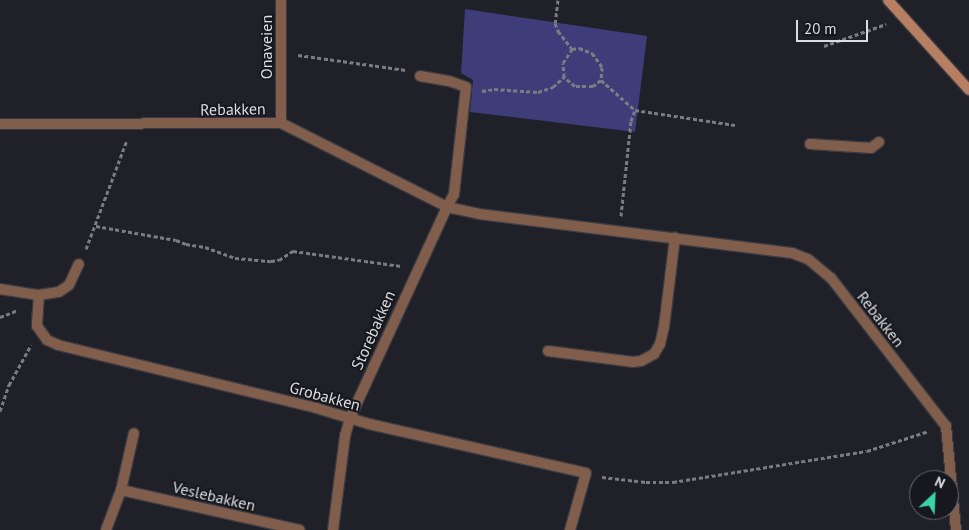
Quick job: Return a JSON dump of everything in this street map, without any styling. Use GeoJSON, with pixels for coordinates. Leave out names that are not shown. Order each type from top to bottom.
{"type":"FeatureCollection","features":[{"type":"Feature","properties":{"kind":"main road"},"geometry":{"type":"LineString","coordinates":[[888,0],[969,90]]}},
{"type":"Feature","properties":{"kind":"street","name":"Onaveien"},"geometry":{"type":"LineString","coordinates":[[281,0],[281,123]]}},
{"type":"Feature","properties":{"kind":"street"},"geometry":{"type":"LineString","coordinates":[[420,76],[463,84],[466,91],[454,194],[447,207]]}},
{"type":"Feature","properties":{"kind":"street","name":"Rebakken"},"geometry":{"type":"LineString","coordinates":[[0,124],[281,123],[447,207],[479,214],[792,253],[818,265],[831,278],[946,426]]}},
{"type":"Feature","properties":{"kind":"street"},"geometry":{"type":"LineString","coordinates":[[810,144],[871,148],[879,142]]}},
{"type":"Feature","properties":{"kind":"street","name":"Storebakken"},"geometry":{"type":"LineString","coordinates":[[333,530],[345,436],[350,418],[447,207]]}},
{"type":"Feature","properties":{"kind":"street"},"geometry":{"type":"LineString","coordinates":[[548,351],[633,362],[641,361],[654,354],[660,344],[664,327],[675,238]]}},
{"type":"Feature","properties":{"kind":"street"},"geometry":{"type":"LineString","coordinates":[[0,289],[39,295],[66,288],[80,264]]}},
{"type":"Feature","properties":{"kind":"street"},"geometry":{"type":"LineString","coordinates":[[39,295],[37,326],[41,334]]}},
{"type":"Feature","properties":{"kind":"street","name":"Grobakken"},"geometry":{"type":"LineString","coordinates":[[41,334],[47,340],[67,348],[350,418],[586,473]]}},
{"type":"Feature","properties":{"kind":"street"},"geometry":{"type":"LineString","coordinates":[[946,426],[956,530]]}},
{"type":"Feature","properties":{"kind":"street"},"geometry":{"type":"LineString","coordinates":[[106,530],[120,490],[134,433]]}},
{"type":"Feature","properties":{"kind":"street"},"geometry":{"type":"LineString","coordinates":[[570,530],[586,473]]}},
{"type":"Feature","properties":{"kind":"street","name":"Veslebakken"},"geometry":{"type":"LineString","coordinates":[[120,490],[300,530]]}},
{"type":"Feature","properties":{"kind":"path"},"geometry":{"type":"LineString","coordinates":[[558,0],[555,23],[558,31],[572,49]]}},
{"type":"Feature","properties":{"kind":"path"},"geometry":{"type":"LineString","coordinates":[[824,46],[887,24]]}},
{"type":"Feature","properties":{"kind":"path"},"geometry":{"type":"LineString","coordinates":[[579,48],[592,53],[602,67],[601,80],[592,86],[584,87],[575,86],[564,77],[563,63],[572,49],[579,48]]}},
{"type":"Feature","properties":{"kind":"path"},"geometry":{"type":"LineString","coordinates":[[280,53],[390,67],[408,70],[420,76]]}},
{"type":"Feature","properties":{"kind":"path"},"geometry":{"type":"LineString","coordinates":[[466,91],[494,88],[538,92],[553,87],[564,77]]}},
{"type":"Feature","properties":{"kind":"path"},"geometry":{"type":"LineString","coordinates":[[601,80],[635,110],[735,125]]}},
{"type":"Feature","properties":{"kind":"path"},"geometry":{"type":"LineString","coordinates":[[619,231],[631,121],[635,110]]}},
{"type":"Feature","properties":{"kind":"path"},"geometry":{"type":"LineString","coordinates":[[80,264],[96,226],[132,125]]}},
{"type":"Feature","properties":{"kind":"path"},"geometry":{"type":"LineString","coordinates":[[96,226],[176,240],[186,244],[205,247],[235,258],[271,262],[279,260],[293,251],[418,269]]}},
{"type":"Feature","properties":{"kind":"path"},"geometry":{"type":"LineString","coordinates":[[0,411],[27,350],[41,334]]}},
{"type":"Feature","properties":{"kind":"path"},"geometry":{"type":"LineString","coordinates":[[586,473],[618,480],[673,482],[867,451],[946,426]]}},
{"type":"Feature","properties":{"kind":"shaded area"},"geometry":{"type":"Polygon","coordinates":[[[465,9],[647,36],[635,132],[470,112],[473,80],[461,73],[465,9]]]}}]}
